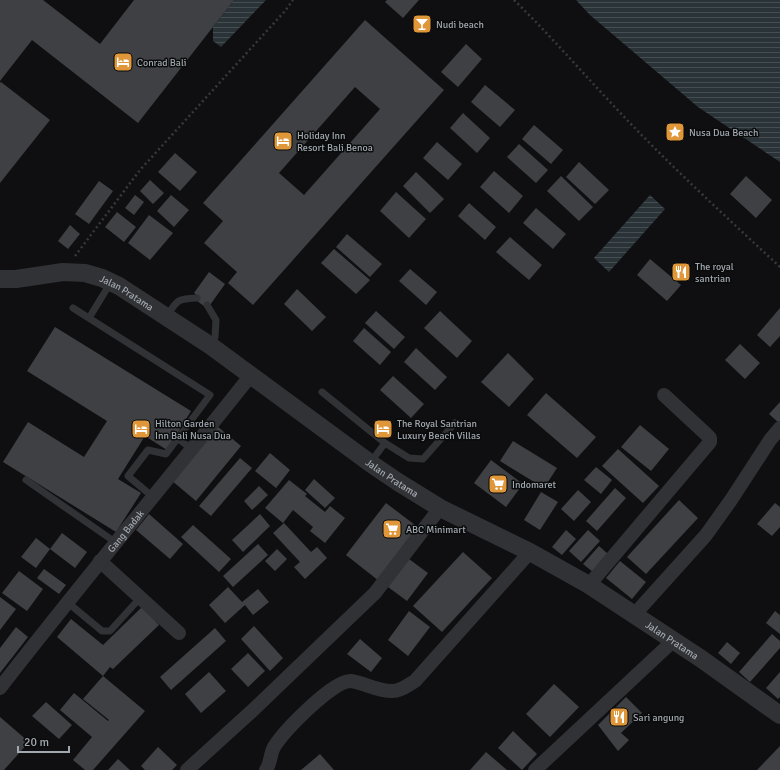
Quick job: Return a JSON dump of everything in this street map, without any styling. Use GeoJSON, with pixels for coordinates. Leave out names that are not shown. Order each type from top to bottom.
{"type":"FeatureCollection","features":[{"type":"Feature","properties":{"kind":"street","name":"Jalan Pratama"},"geometry":{"type":"LineString","coordinates":[[0,279],[16,279],[63,272],[85,273],[119,286],[251,374],[370,463],[398,482],[440,508],[530,552],[589,585],[700,658],[780,715]]}},
{"type":"Feature","properties":{"kind":"street","name":"Gang Badak"},"geometry":{"type":"LineString","coordinates":[[0,688],[67,602],[251,374]]}},
{"type":"Feature","properties":{"kind":"street"},"geometry":{"type":"LineString","coordinates":[[589,585],[710,442],[710,438],[664,395]]}},
{"type":"Feature","properties":{"kind":"street"},"geometry":{"type":"LineString","coordinates":[[634,615],[706,535],[770,440],[780,428]]}},
{"type":"Feature","properties":{"kind":"street"},"geometry":{"type":"LineString","coordinates":[[187,770],[263,701],[375,593],[440,508]]}},
{"type":"Feature","properties":{"kind":"street"},"geometry":{"type":"LineString","coordinates":[[266,770],[269,767],[274,748],[286,732],[320,698],[341,683],[350,681],[393,691],[415,681],[530,552]]}},
{"type":"Feature","properties":{"kind":"street"},"geometry":{"type":"LineString","coordinates":[[100,561],[179,633]]}},
{"type":"Feature","properties":{"kind":"street"},"geometry":{"type":"LineString","coordinates":[[535,770],[673,641]]}},
{"type":"Feature","properties":{"kind":"lane"},"geometry":{"type":"LineString","coordinates":[[89,318],[111,282]]}},
{"type":"Feature","properties":{"kind":"lane"},"geometry":{"type":"LineString","coordinates":[[166,317],[175,304],[181,299],[197,298]]}},
{"type":"Feature","properties":{"kind":"lane"},"geometry":{"type":"LineString","coordinates":[[207,305],[216,320],[215,337],[211,346]]}},
{"type":"Feature","properties":{"kind":"lane"},"geometry":{"type":"LineString","coordinates":[[72,308],[210,395],[166,454],[148,450],[128,476],[153,497]]}},
{"type":"Feature","properties":{"kind":"lane"},"geometry":{"type":"LineString","coordinates":[[322,392],[385,443],[408,458],[423,459],[455,423]]}},
{"type":"Feature","properties":{"kind":"lane"},"geometry":{"type":"LineString","coordinates":[[177,438],[192,449]]}},
{"type":"Feature","properties":{"kind":"lane"},"geometry":{"type":"LineString","coordinates":[[370,463],[385,443]]}},
{"type":"Feature","properties":{"kind":"lane"},"geometry":{"type":"LineString","coordinates":[[26,480],[115,542]]}},
{"type":"Feature","properties":{"kind":"lane"},"geometry":{"type":"LineString","coordinates":[[67,602],[102,631],[107,632],[110,631],[140,598]]}},
{"type":"Feature","properties":{"kind":"path"},"geometry":{"type":"LineString","coordinates":[[63,272],[140,170],[285,11],[293,0]]}},
{"type":"Feature","properties":{"kind":"path"},"geometry":{"type":"LineString","coordinates":[[514,0],[536,21],[612,105],[780,267]]}},
{"type":"Feature","properties":{"kind":"shaded area"},"geometry":{"type":"Polygon","coordinates":[[[234,0],[266,0],[221,47],[213,41],[213,27],[234,0]]]}},
{"type":"Feature","properties":{"kind":"shaded area"},"geometry":{"type":"Polygon","coordinates":[[[576,0],[780,0],[780,162],[698,107],[590,15],[576,0]]]}},
{"type":"Feature","properties":{"kind":"shaded area"},"geometry":{"type":"Polygon","coordinates":[[[650,195],[665,209],[609,272],[594,258],[650,195]]]}},
{"type":"Feature","properties":{"kind":"building","name":"Conrad Bali"},"geometry":{"type":"Polygon","coordinates":[[[0,0],[43,0],[100,44],[134,0],[234,0],[138,123],[32,40],[0,81],[0,0]]]}},
{"type":"Feature","properties":{"kind":"building"},"geometry":{"type":"Polygon","coordinates":[[[387,0],[419,0],[403,18],[385,2],[387,0]]]}},
{"type":"Feature","properties":{"kind":"building","name":"Holiday Inn Resort Bali Benoa"},"geometry":{"type":"Polygon","coordinates":[[[365,20],[444,90],[253,305],[228,283],[237,272],[204,243],[223,221],[203,203],[365,20]],[[355,87],[279,173],[304,195],[380,109],[355,87]]]}},
{"type":"Feature","properties":{"kind":"building"},"geometry":{"type":"Polygon","coordinates":[[[466,44],[482,59],[458,87],[441,72],[466,44]]]}},
{"type":"Feature","properties":{"kind":"building"},"geometry":{"type":"Polygon","coordinates":[[[1,82],[50,120],[0,183],[0,83],[1,82]]]}},
{"type":"Feature","properties":{"kind":"building"},"geometry":{"type":"Polygon","coordinates":[[[485,85],[515,110],[500,127],[471,102],[485,85]]]}},
{"type":"Feature","properties":{"kind":"building"},"geometry":{"type":"Polygon","coordinates":[[[463,113],[490,138],[477,153],[450,128],[463,113]]]}},
{"type":"Feature","properties":{"kind":"building"},"geometry":{"type":"Polygon","coordinates":[[[534,125],[563,150],[551,164],[522,139],[534,125]]]}},
{"type":"Feature","properties":{"kind":"building"},"geometry":{"type":"Polygon","coordinates":[[[437,142],[462,164],[448,180],[423,158],[437,142]]]}},
{"type":"Feature","properties":{"kind":"building"},"geometry":{"type":"Polygon","coordinates":[[[519,144],[548,170],[536,183],[507,157],[519,144]]]}},
{"type":"Feature","properties":{"kind":"building"},"geometry":{"type":"Polygon","coordinates":[[[175,153],[197,172],[180,191],[158,172],[175,153]]]}},
{"type":"Feature","properties":{"kind":"building"},"geometry":{"type":"Polygon","coordinates":[[[579,162],[609,190],[595,204],[566,177],[579,162]]]}},
{"type":"Feature","properties":{"kind":"building"},"geometry":{"type":"Polygon","coordinates":[[[494,171],[523,196],[509,213],[480,187],[494,171]]]}},
{"type":"Feature","properties":{"kind":"building"},"geometry":{"type":"Polygon","coordinates":[[[416,172],[444,199],[430,213],[403,186],[416,172]]]}},
{"type":"Feature","properties":{"kind":"building"},"geometry":{"type":"Polygon","coordinates":[[[561,176],[593,207],[579,221],[547,191],[561,176]]]}},
{"type":"Feature","properties":{"kind":"building"},"geometry":{"type":"Polygon","coordinates":[[[746,176],[772,200],[756,218],[730,194],[746,176]]]}},
{"type":"Feature","properties":{"kind":"building"},"geometry":{"type":"Polygon","coordinates":[[[150,180],[164,193],[153,204],[140,191],[150,180]]]}},
{"type":"Feature","properties":{"kind":"building"},"geometry":{"type":"Polygon","coordinates":[[[99,181],[113,191],[89,224],[75,214],[99,181]]]}},
{"type":"Feature","properties":{"kind":"building"},"geometry":{"type":"Polygon","coordinates":[[[396,192],[426,219],[409,238],[380,211],[396,192]]]}},
{"type":"Feature","properties":{"kind":"building"},"geometry":{"type":"Polygon","coordinates":[[[135,195],[144,202],[134,215],[125,208],[135,195]]]}},
{"type":"Feature","properties":{"kind":"building"},"geometry":{"type":"Polygon","coordinates":[[[171,195],[189,210],[174,227],[157,211],[171,195]]]}},
{"type":"Feature","properties":{"kind":"building"},"geometry":{"type":"Polygon","coordinates":[[[469,203],[496,227],[485,240],[458,216],[469,203]]]}},
{"type":"Feature","properties":{"kind":"building"},"geometry":{"type":"Polygon","coordinates":[[[536,208],[566,234],[553,249],[523,223],[536,208]]]}},
{"type":"Feature","properties":{"kind":"building"},"geometry":{"type":"Polygon","coordinates":[[[117,212],[136,227],[124,242],[105,227],[117,212]]]}},
{"type":"Feature","properties":{"kind":"building"},"geometry":{"type":"Polygon","coordinates":[[[149,215],[173,233],[150,260],[128,243],[149,215]]]}},
{"type":"Feature","properties":{"kind":"building"},"geometry":{"type":"Polygon","coordinates":[[[70,225],[80,234],[68,249],[58,241],[70,225]]]}},
{"type":"Feature","properties":{"kind":"building"},"geometry":{"type":"Polygon","coordinates":[[[347,234],[382,264],[370,277],[336,247],[347,234]]]}},
{"type":"Feature","properties":{"kind":"building"},"geometry":{"type":"Polygon","coordinates":[[[510,237],[542,265],[529,280],[496,252],[510,237]]]}},
{"type":"Feature","properties":{"kind":"building"},"geometry":{"type":"Polygon","coordinates":[[[334,249],[370,280],[356,294],[321,263],[334,249]]]}},
{"type":"Feature","properties":{"kind":"building"},"geometry":{"type":"Polygon","coordinates":[[[650,259],[681,285],[667,301],[637,275],[650,259]]]}},
{"type":"Feature","properties":{"kind":"building"},"geometry":{"type":"Polygon","coordinates":[[[410,269],[437,292],[426,305],[399,281],[410,269]]]}},
{"type":"Feature","properties":{"kind":"building"},"geometry":{"type":"Polygon","coordinates":[[[209,272],[225,284],[210,305],[205,307],[196,300],[199,297],[194,293],[209,272]]]}},
{"type":"Feature","properties":{"kind":"building"},"geometry":{"type":"Polygon","coordinates":[[[297,289],[326,317],[312,331],[284,304],[297,289]]]}},
{"type":"Feature","properties":{"kind":"building"},"geometry":{"type":"Polygon","coordinates":[[[780,308],[780,336],[770,347],[757,335],[780,308]]]}},
{"type":"Feature","properties":{"kind":"building"},"geometry":{"type":"Polygon","coordinates":[[[376,311],[405,337],[394,349],[365,323],[376,311]]]}},
{"type":"Feature","properties":{"kind":"building"},"geometry":{"type":"Polygon","coordinates":[[[440,311],[472,341],[457,358],[424,328],[440,311]]]}},
{"type":"Feature","properties":{"kind":"building","name":"Hilton Garden Inn Bali Nusa Dua"},"geometry":{"type":"Polygon","coordinates":[[[55,327],[191,411],[167,450],[145,436],[118,479],[141,493],[116,532],[3,462],[28,422],[84,457],[107,421],[27,371],[55,327]]]}},
{"type":"Feature","properties":{"kind":"building"},"geometry":{"type":"Polygon","coordinates":[[[364,328],[391,352],[380,365],[353,341],[364,328]]]}},
{"type":"Feature","properties":{"kind":"building"},"geometry":{"type":"Polygon","coordinates":[[[740,344],[760,363],[745,379],[725,360],[740,344]]]}},
{"type":"Feature","properties":{"kind":"building"},"geometry":{"type":"Polygon","coordinates":[[[416,348],[447,377],[435,390],[404,362],[416,348]]]}},
{"type":"Feature","properties":{"kind":"building"},"geometry":{"type":"Polygon","coordinates":[[[508,353],[534,379],[509,407],[481,382],[508,353]]]}},
{"type":"Feature","properties":{"kind":"building"},"geometry":{"type":"Polygon","coordinates":[[[393,376],[424,404],[411,418],[380,390],[393,376]]]}},
{"type":"Feature","properties":{"kind":"building"},"geometry":{"type":"Polygon","coordinates":[[[546,393],[596,437],[577,458],[527,415],[546,393]]]}},
{"type":"Feature","properties":{"kind":"building"},"geometry":{"type":"Polygon","coordinates":[[[780,402],[780,421],[779,423],[769,414],[780,402]]]}},
{"type":"Feature","properties":{"kind":"building"},"geometry":{"type":"Polygon","coordinates":[[[640,425],[669,449],[651,471],[621,447],[640,425]]]}},
{"type":"Feature","properties":{"kind":"building"},"geometry":{"type":"Polygon","coordinates":[[[217,426],[241,446],[196,501],[171,480],[217,426]]]}},
{"type":"Feature","properties":{"kind":"building"},"geometry":{"type":"Polygon","coordinates":[[[513,441],[557,468],[544,488],[500,461],[513,441]]]}},
{"type":"Feature","properties":{"kind":"building"},"geometry":{"type":"Polygon","coordinates":[[[618,449],[659,486],[643,503],[602,466],[618,449]]]}},
{"type":"Feature","properties":{"kind":"building"},"geometry":{"type":"Polygon","coordinates":[[[270,453],[290,470],[276,488],[255,471],[270,453]]]}},
{"type":"Feature","properties":{"kind":"building"},"geometry":{"type":"Polygon","coordinates":[[[240,458],[252,468],[211,516],[199,506],[240,458]]]}},
{"type":"Feature","properties":{"kind":"building","name":"Indomaret"},"geometry":{"type":"Polygon","coordinates":[[[491,460],[523,484],[506,507],[474,483],[491,460]]]}},
{"type":"Feature","properties":{"kind":"building"},"geometry":{"type":"Polygon","coordinates":[[[596,467],[612,480],[601,494],[584,480],[596,467]]]}},
{"type":"Feature","properties":{"kind":"building"},"geometry":{"type":"Polygon","coordinates":[[[314,479],[335,498],[325,508],[305,490],[314,479]]]}},
{"type":"Feature","properties":{"kind":"building"},"geometry":{"type":"Polygon","coordinates":[[[289,480],[307,494],[305,496],[325,512],[330,506],[345,518],[325,543],[310,531],[313,527],[293,510],[283,523],[265,508],[289,480]]]}},
{"type":"Feature","properties":{"kind":"building"},"geometry":{"type":"Polygon","coordinates":[[[259,486],[268,495],[252,510],[244,501],[259,486]]]}},
{"type":"Feature","properties":{"kind":"building"},"geometry":{"type":"Polygon","coordinates":[[[615,488],[626,498],[597,531],[586,521],[615,488]]]}},
{"type":"Feature","properties":{"kind":"building"},"geometry":{"type":"Polygon","coordinates":[[[578,490],[591,502],[574,521],[561,509],[578,490]]]}},
{"type":"Feature","properties":{"kind":"building"},"geometry":{"type":"Polygon","coordinates":[[[541,492],[558,502],[540,530],[524,520],[541,492]]]}},
{"type":"Feature","properties":{"kind":"building"},"geometry":{"type":"Polygon","coordinates":[[[679,500],[698,518],[646,574],[627,557],[679,500]]]}},
{"type":"Feature","properties":{"kind":"building"},"geometry":{"type":"Polygon","coordinates":[[[386,503],[419,528],[379,581],[346,555],[386,503]]]}},
{"type":"Feature","properties":{"kind":"building"},"geometry":{"type":"Polygon","coordinates":[[[775,503],[780,507],[780,527],[772,536],[757,524],[775,503]]]}},
{"type":"Feature","properties":{"kind":"building"},"geometry":{"type":"Polygon","coordinates":[[[149,514],[183,544],[170,559],[136,530],[149,514]]]}},
{"type":"Feature","properties":{"kind":"building"},"geometry":{"type":"Polygon","coordinates":[[[260,514],[270,526],[243,552],[232,540],[260,514]]]}},
{"type":"Feature","properties":{"kind":"building"},"geometry":{"type":"Polygon","coordinates":[[[284,523],[311,552],[317,547],[327,558],[305,579],[294,567],[300,562],[273,533],[284,523]]]}},
{"type":"Feature","properties":{"kind":"building"},"geometry":{"type":"Polygon","coordinates":[[[193,525],[231,559],[219,572],[181,537],[193,525]]]}},
{"type":"Feature","properties":{"kind":"building"},"geometry":{"type":"Polygon","coordinates":[[[566,530],[576,539],[562,555],[552,547],[566,530]]]}},
{"type":"Feature","properties":{"kind":"building"},"geometry":{"type":"Polygon","coordinates":[[[588,530],[600,541],[581,562],[569,551],[588,530]]]}},
{"type":"Feature","properties":{"kind":"building"},"geometry":{"type":"Polygon","coordinates":[[[62,533],[87,552],[75,568],[50,549],[62,533]]]}},
{"type":"Feature","properties":{"kind":"building"},"geometry":{"type":"Polygon","coordinates":[[[36,538],[50,549],[36,568],[21,557],[36,538]]]}},
{"type":"Feature","properties":{"kind":"building"},"geometry":{"type":"Polygon","coordinates":[[[258,544],[268,555],[233,587],[223,576],[258,544]]]}},
{"type":"Feature","properties":{"kind":"building"},"geometry":{"type":"Polygon","coordinates":[[[599,546],[608,554],[593,572],[583,564],[599,546]]]}},
{"type":"Feature","properties":{"kind":"building"},"geometry":{"type":"Polygon","coordinates":[[[277,549],[287,559],[275,571],[265,561],[277,549]]]}},
{"type":"Feature","properties":{"kind":"building"},"geometry":{"type":"Polygon","coordinates":[[[463,552],[492,578],[442,632],[413,606],[463,552]]]}},
{"type":"Feature","properties":{"kind":"building"},"geometry":{"type":"Polygon","coordinates":[[[409,559],[428,573],[407,601],[388,587],[409,559]]]}},
{"type":"Feature","properties":{"kind":"building"},"geometry":{"type":"Polygon","coordinates":[[[620,561],[646,582],[632,599],[606,578],[620,561]]]}},
{"type":"Feature","properties":{"kind":"building"},"geometry":{"type":"Polygon","coordinates":[[[44,569],[66,585],[59,594],[37,578],[44,569]]]}},
{"type":"Feature","properties":{"kind":"building"},"geometry":{"type":"Polygon","coordinates":[[[19,571],[43,589],[27,611],[2,593],[19,571]]]}},
{"type":"Feature","properties":{"kind":"building"},"geometry":{"type":"Polygon","coordinates":[[[228,587],[242,602],[258,589],[269,602],[253,615],[245,605],[225,623],[209,605],[228,587]]]}},
{"type":"Feature","properties":{"kind":"building"},"geometry":{"type":"Polygon","coordinates":[[[0,597],[16,609],[0,630],[0,597]]]}},
{"type":"Feature","properties":{"kind":"building"},"geometry":{"type":"Polygon","coordinates":[[[142,607],[159,625],[113,669],[110,667],[103,676],[57,637],[71,619],[103,645],[142,607]]]}},
{"type":"Feature","properties":{"kind":"building"},"geometry":{"type":"Polygon","coordinates":[[[409,611],[430,627],[408,656],[388,640],[409,611]]]}},
{"type":"Feature","properties":{"kind":"building"},"geometry":{"type":"Polygon","coordinates":[[[775,611],[780,615],[780,634],[766,623],[775,611]]]}},
{"type":"Feature","properties":{"kind":"building"},"geometry":{"type":"Polygon","coordinates":[[[254,626],[283,658],[270,671],[241,639],[254,626]]]}},
{"type":"Feature","properties":{"kind":"building"},"geometry":{"type":"Polygon","coordinates":[[[16,627],[28,637],[0,673],[0,648],[16,627]]]}},
{"type":"Feature","properties":{"kind":"building"},"geometry":{"type":"Polygon","coordinates":[[[215,628],[226,641],[171,690],[160,677],[215,628]]]}},
{"type":"Feature","properties":{"kind":"building"},"geometry":{"type":"Polygon","coordinates":[[[772,634],[780,641],[780,648],[750,682],[739,672],[772,634]]]}},
{"type":"Feature","properties":{"kind":"building"},"geometry":{"type":"Polygon","coordinates":[[[360,639],[382,658],[371,672],[347,654],[360,639]]]}},
{"type":"Feature","properties":{"kind":"building"},"geometry":{"type":"Polygon","coordinates":[[[727,642],[740,653],[731,664],[718,653],[727,642]]]}},
{"type":"Feature","properties":{"kind":"building"},"geometry":{"type":"Polygon","coordinates":[[[248,653],[265,671],[248,687],[231,669],[248,653]]]}},
{"type":"Feature","properties":{"kind":"building"},"geometry":{"type":"Polygon","coordinates":[[[209,672],[226,691],[201,713],[185,694],[209,672]]]}},
{"type":"Feature","properties":{"kind":"building"},"geometry":{"type":"Polygon","coordinates":[[[780,672],[780,697],[778,699],[766,688],[780,672]]]}},
{"type":"Feature","properties":{"kind":"building"},"geometry":{"type":"Polygon","coordinates":[[[103,676],[145,711],[93,770],[85,770],[73,760],[92,737],[60,710],[74,693],[108,721],[109,720],[83,699],[103,676]]]}},
{"type":"Feature","properties":{"kind":"building"},"geometry":{"type":"Polygon","coordinates":[[[554,684],[579,707],[550,737],[526,714],[554,684]]]}},
{"type":"Feature","properties":{"kind":"building"},"geometry":{"type":"Polygon","coordinates":[[[626,697],[642,713],[621,733],[629,740],[618,751],[598,725],[626,697]]]}},
{"type":"Feature","properties":{"kind":"building"},"geometry":{"type":"Polygon","coordinates":[[[46,702],[72,725],[59,739],[32,716],[46,702]]]}},
{"type":"Feature","properties":{"kind":"building"},"geometry":{"type":"Polygon","coordinates":[[[0,717],[29,742],[4,770],[0,770],[0,717]]]}},
{"type":"Feature","properties":{"kind":"building"},"geometry":{"type":"Polygon","coordinates":[[[513,731],[537,754],[522,770],[498,748],[513,731]]]}},
{"type":"Feature","properties":{"kind":"building"},"geometry":{"type":"Polygon","coordinates":[[[780,746],[780,770],[757,770],[780,746]]]}},
{"type":"Feature","properties":{"kind":"building"},"geometry":{"type":"Polygon","coordinates":[[[158,747],[177,765],[172,770],[145,770],[141,766],[158,747]]]}},
{"type":"Feature","properties":{"kind":"building"},"geometry":{"type":"Polygon","coordinates":[[[486,752],[507,770],[470,770],[486,752]]]}},
{"type":"Feature","properties":{"kind":"building"},"geometry":{"type":"Polygon","coordinates":[[[320,754],[334,770],[301,770],[320,754]]]}},
{"type":"Feature","properties":{"kind":"building"},"geometry":{"type":"Polygon","coordinates":[[[118,759],[130,770],[108,770],[118,759]]]}},
{"type":"Feature","properties":{"kind":"place","name":"Nudi beach"},"geometry":{"type":"Point","coordinates":[422,24]}},
{"type":"Feature","properties":{"kind":"place","name":"Conrad Bali"},"geometry":{"type":"Point","coordinates":[123,62]}},
{"type":"Feature","properties":{"kind":"place","name":"Nusa Dua Beach"},"geometry":{"type":"Point","coordinates":[675,132]}},
{"type":"Feature","properties":{"kind":"place","name":"Holiday Inn Resort Bali Benoa"},"geometry":{"type":"Point","coordinates":[283,141]}},
{"type":"Feature","properties":{"kind":"place","name":"The royal santrian"},"geometry":{"type":"Point","coordinates":[681,272]}},
{"type":"Feature","properties":{"kind":"place","name":"Hilton Garden Inn Bali Nusa Dua"},"geometry":{"type":"Point","coordinates":[141,429]}},
{"type":"Feature","properties":{"kind":"place","name":"The Royal Santrian Luxury Beach Villas"},"geometry":{"type":"Point","coordinates":[383,429]}},
{"type":"Feature","properties":{"kind":"place","name":"Indomaret"},"geometry":{"type":"Point","coordinates":[498,484]}},
{"type":"Feature","properties":{"kind":"place","name":"ABC Minimart"},"geometry":{"type":"Point","coordinates":[392,529]}},
{"type":"Feature","properties":{"kind":"place","name":"Sari angung"},"geometry":{"type":"Point","coordinates":[619,717]}}]}
